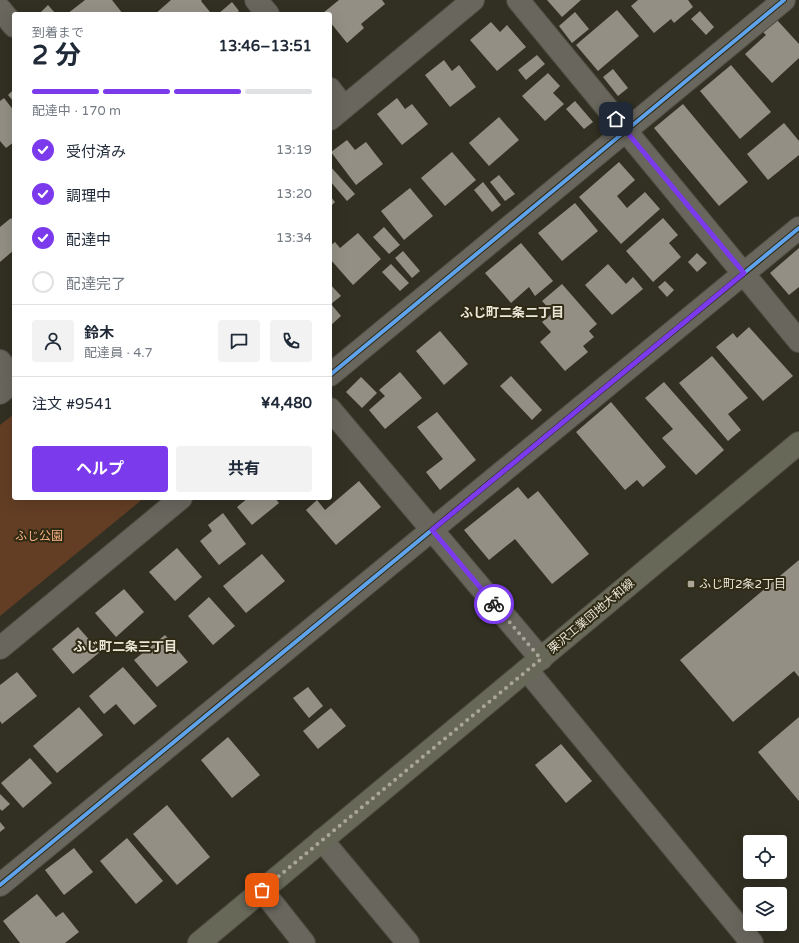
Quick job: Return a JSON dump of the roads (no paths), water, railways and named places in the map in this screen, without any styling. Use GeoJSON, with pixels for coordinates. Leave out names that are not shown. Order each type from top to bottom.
{"type":"FeatureCollection","features":[{"type":"Feature","properties":{"kind":"main road","name":"栗沢工業団地大和線"},"geometry":{"type":"LineString","coordinates":[[199,943],[534,664],[796,451]]}},
{"type":"Feature","properties":{"kind":"street"},"geometry":{"type":"LineString","coordinates":[[256,0],[266,12]]}},
{"type":"Feature","properties":{"kind":"street"},"geometry":{"type":"LineString","coordinates":[[332,96],[337,113],[473,0]]}},
{"type":"Feature","properties":{"kind":"street"},"geometry":{"type":"LineString","coordinates":[[518,0],[799,340]]}},
{"type":"Feature","properties":{"kind":"street"},"geometry":{"type":"LineString","coordinates":[[332,373],[784,0]]}},
{"type":"Feature","properties":{"kind":"street"},"geometry":{"type":"LineString","coordinates":[[0,9],[12,24]]}},
{"type":"Feature","properties":{"kind":"street"},"geometry":{"type":"LineString","coordinates":[[0,885],[799,228]]}},
{"type":"Feature","properties":{"kind":"street"},"geometry":{"type":"LineString","coordinates":[[0,361],[12,377]]}},
{"type":"Feature","properties":{"kind":"street"},"geometry":{"type":"LineString","coordinates":[[0,393],[12,382]]}},
{"type":"Feature","properties":{"kind":"street"},"geometry":{"type":"LineString","coordinates":[[332,411],[432,530],[534,664],[752,943]]}},
{"type":"Feature","properties":{"kind":"street"},"geometry":{"type":"LineString","coordinates":[[0,648],[179,500]]}},
{"type":"Feature","properties":{"kind":"street"},"geometry":{"type":"LineString","coordinates":[[322,840],[408,943]]}},
{"type":"Feature","properties":{"kind":"street"},"geometry":{"type":"LineString","coordinates":[[262,890],[304,943]]}},
{"type":"Feature","properties":{"kind":"place","name":"ふじ町2条2丁目"},"geometry":{"type":"Point","coordinates":[691,584]}},
{"type":"Feature","properties":{"kind":"district","name":"ふじ町二条二丁目"},"geometry":{"type":"Point","coordinates":[512,313]}},
{"type":"Feature","properties":{"kind":"district","name":"ふじ町二条三丁目"},"geometry":{"type":"Point","coordinates":[125,647]}},
{"type":"Feature","properties":{"kind":"park label","name":"ふじ公園"},"geometry":{"type":"Point","coordinates":[39,536]}}]}
